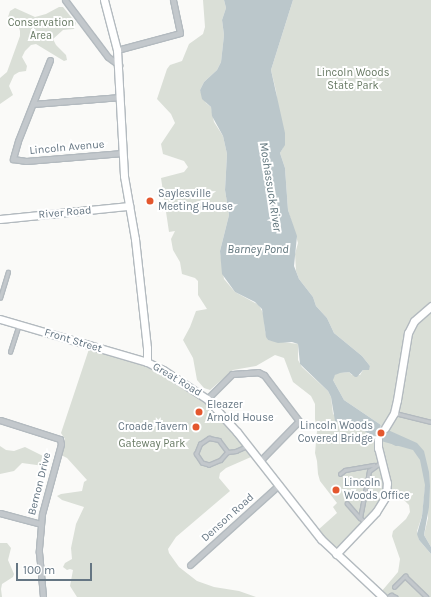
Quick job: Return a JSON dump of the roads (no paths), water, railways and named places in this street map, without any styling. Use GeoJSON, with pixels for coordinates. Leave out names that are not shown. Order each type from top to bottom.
{"type":"FeatureCollection","features":[{"type":"Feature","properties":{"kind":"main road","name":"Great Road"},"geometry":{"type":"LineString","coordinates":[[104,0],[117,50],[119,65],[123,153],[129,206],[140,275],[147,362],[168,372],[207,399],[220,411],[311,527],[336,554],[383,597]]}},
{"type":"Feature","properties":{"kind":"main road","name":"River Road"},"geometry":{"type":"LineString","coordinates":[[0,219],[129,206]]}},
{"type":"Feature","properties":{"kind":"main road"},"geometry":{"type":"LineString","coordinates":[[385,428],[394,413],[408,333],[414,321],[431,306]]}},
{"type":"Feature","properties":{"kind":"main road","name":"Front Street"},"geometry":{"type":"LineString","coordinates":[[0,319],[147,362]]}},
{"type":"Feature","properties":{"kind":"main road"},"geometry":{"type":"LineString","coordinates":[[336,554],[363,521],[380,507],[386,496],[387,483],[378,463],[378,439]]}},
{"type":"Feature","properties":{"kind":"street"},"geometry":{"type":"LineString","coordinates":[[65,0],[108,57],[119,65]]}},
{"type":"Feature","properties":{"kind":"street"},"geometry":{"type":"LineString","coordinates":[[117,50],[180,33],[173,0]]}},
{"type":"Feature","properties":{"kind":"street"},"geometry":{"type":"LineString","coordinates":[[50,60],[33,104],[121,97]]}},
{"type":"Feature","properties":{"kind":"street","name":"Lincoln Avenue"},"geometry":{"type":"LineString","coordinates":[[33,104],[18,140],[13,159],[26,161],[123,153]]}},
{"type":"Feature","properties":{"kind":"street"},"geometry":{"type":"LineString","coordinates":[[207,399],[232,374],[258,372],[264,375],[299,421],[260,461]]}},
{"type":"Feature","properties":{"kind":"street","name":"Bernon Drive"},"geometry":{"type":"LineString","coordinates":[[0,420],[58,437],[60,439],[61,444],[46,494],[41,524],[39,559],[43,597]]}},
{"type":"Feature","properties":{"kind":"street","name":"Denson Road"},"geometry":{"type":"LineString","coordinates":[[190,565],[279,485]]}},
{"type":"Feature","properties":{"kind":"street"},"geometry":{"type":"LineString","coordinates":[[0,513],[41,524]]}},
{"type":"Feature","properties":{"kind":"lane"},"geometry":{"type":"LineString","coordinates":[[0,298],[8,272]]}},
{"type":"Feature","properties":{"kind":"lane"},"geometry":{"type":"LineString","coordinates":[[10,352],[19,324]]}},
{"type":"Feature","properties":{"kind":"lane"},"geometry":{"type":"LineString","coordinates":[[394,413],[431,422]]}},
{"type":"Feature","properties":{"kind":"lane"},"geometry":{"type":"LineString","coordinates":[[228,452],[219,440],[209,438],[200,444],[196,454],[199,461],[205,465],[221,460],[228,452],[236,451],[248,446]]}},
{"type":"Feature","properties":{"kind":"lane"},"geometry":{"type":"LineString","coordinates":[[340,474],[345,470],[378,463]]}},
{"type":"Feature","properties":{"kind":"lane"},"geometry":{"type":"LineString","coordinates":[[363,521],[369,471],[378,463]]}},
{"type":"Feature","properties":{"kind":"lane"},"geometry":{"type":"LineString","coordinates":[[347,503],[363,521]]}},
{"type":"Feature","properties":{"kind":"lane"},"geometry":{"type":"LineString","coordinates":[[394,587],[405,576],[427,597]]}},
{"type":"Feature","properties":{"kind":"lane"},"geometry":{"type":"LineString","coordinates":[[388,597],[391,595],[396,597]]}},
{"type":"Feature","properties":{"kind":"water","name":"Barney Pond"},"geometry":{"type":"Polygon","coordinates":[[[224,0],[293,0],[271,70],[285,133],[285,145],[280,153],[285,168],[288,210],[297,236],[294,266],[299,279],[313,297],[316,306],[327,318],[334,333],[362,356],[370,366],[369,370],[363,370],[357,377],[349,372],[340,373],[335,375],[333,380],[344,400],[381,425],[374,437],[350,422],[345,421],[340,423],[335,421],[331,397],[328,391],[300,364],[298,344],[292,342],[278,343],[268,340],[266,337],[262,309],[255,302],[235,292],[222,274],[220,251],[229,215],[225,190],[227,154],[223,136],[212,116],[211,107],[202,99],[200,90],[204,82],[217,70],[221,62],[224,35],[222,20],[226,8],[224,0]]]}},
{"type":"Feature","properties":{"kind":"water"},"geometry":{"type":"Polygon","coordinates":[[[388,430],[417,443],[424,451],[429,472],[430,486],[429,507],[424,535],[431,547],[431,554],[419,540],[417,534],[422,516],[425,485],[420,460],[413,450],[381,441],[388,430]]]}},
{"type":"Feature","properties":{"kind":"waterway","name":"Moshassuck River"},"geometry":{"type":"LineString","coordinates":[[367,424],[396,441]]}},
{"type":"Feature","properties":{"kind":"tunnel"},"geometry":{"type":"LineString","coordinates":[[378,439],[385,428]]}},
{"type":"Feature","properties":{"kind":"place","name":"Saylesville Meeting House"},"geometry":{"type":"Point","coordinates":[150,201]}},
{"type":"Feature","properties":{"kind":"place","name":"Eleazer Arnold House"},"geometry":{"type":"Point","coordinates":[199,412]}},
{"type":"Feature","properties":{"kind":"place","name":"Croade Tavern"},"geometry":{"type":"Point","coordinates":[196,427]}},
{"type":"Feature","properties":{"kind":"place","name":"Lincoln Woods Covered Bridge"},"geometry":{"type":"Point","coordinates":[381,433]}},
{"type":"Feature","properties":{"kind":"place","name":"Lincoln Woods Office"},"geometry":{"type":"Point","coordinates":[336,490]}},
{"type":"Feature","properties":{"kind":"park label","name":"Conservation Area"},"geometry":{"type":"Point","coordinates":[41,30]}},
{"type":"Feature","properties":{"kind":"park label","name":"Lincoln Woods State Park"},"geometry":{"type":"Point","coordinates":[353,80]}},
{"type":"Feature","properties":{"kind":"park label","name":"Gateway Park"},"geometry":{"type":"Point","coordinates":[152,444]}}]}
